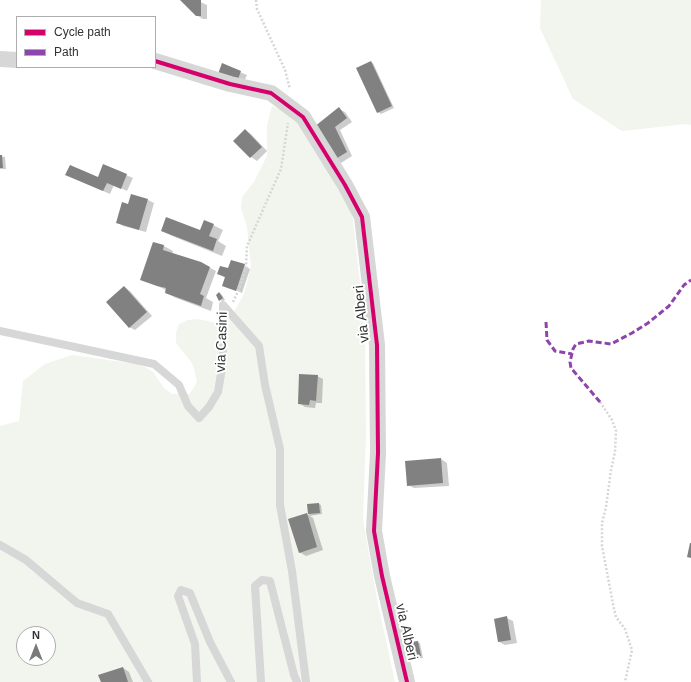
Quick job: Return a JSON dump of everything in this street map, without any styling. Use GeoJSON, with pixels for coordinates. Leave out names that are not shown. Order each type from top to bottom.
{"type":"FeatureCollection","features":[{"type":"Feature","properties":{"kind":"street"},"geometry":{"type":"LineString","coordinates":[[0,59],[16,60]]}},
{"type":"Feature","properties":{"kind":"street","name":"via Alberi"},"geometry":{"type":"LineString","coordinates":[[156,61],[230,84],[271,93],[303,117],[345,185],[362,217],[377,345],[378,453],[374,530],[382,576],[407,682]]}},
{"type":"Feature","properties":{"kind":"lane","name":"via Casini"},"geometry":{"type":"LineString","coordinates":[[0,331],[154,364],[179,385],[188,406],[199,418],[218,392],[223,362],[223,305],[259,346],[265,385],[280,449],[280,505],[292,571],[306,682]]}},
{"type":"Feature","properties":{"kind":"lane"},"geometry":{"type":"LineString","coordinates":[[0,545],[26,560],[77,603],[108,614],[148,682]]}},
{"type":"Feature","properties":{"kind":"lane"},"geometry":{"type":"LineString","coordinates":[[261,682],[255,586],[262,580],[270,581],[295,678]]}},
{"type":"Feature","properties":{"kind":"lane"},"geometry":{"type":"LineString","coordinates":[[197,682],[194,644],[178,596],[181,590],[190,593],[210,642],[231,682]]}},
{"type":"Feature","properties":{"kind":"path"},"geometry":{"type":"LineString","coordinates":[[229,312],[239,289],[246,267],[247,246],[281,169],[292,109],[286,70],[257,9],[256,0]]}},
{"type":"Feature","properties":{"kind":"path"},"geometry":{"type":"LineString","coordinates":[[600,402],[612,420],[616,431],[615,452],[602,523],[602,546],[616,617],[625,629],[632,650],[626,682]]}},
{"type":"Feature","properties":{"kind":"shaded area"},"geometry":{"type":"Polygon","coordinates":[[[541,0],[691,0],[691,125],[686,124],[622,131],[573,99],[540,28],[541,0]]]}},
{"type":"Feature","properties":{"kind":"shaded area"},"geometry":{"type":"Polygon","coordinates":[[[272,106],[294,116],[331,174],[352,212],[365,328],[366,434],[363,520],[378,604],[395,682],[0,682],[0,426],[19,421],[23,381],[45,364],[72,355],[136,364],[153,372],[164,388],[172,394],[190,394],[197,382],[195,372],[192,363],[176,343],[176,333],[179,324],[188,320],[198,319],[216,323],[234,315],[234,312],[244,294],[251,266],[247,227],[241,208],[242,197],[254,182],[267,156],[267,125],[272,106]]]}},
{"type":"Feature","properties":{"kind":"building"},"geometry":{"type":"Polygon","coordinates":[[[180,0],[201,0],[201,16],[196,16],[180,0]]]}},
{"type":"Feature","properties":{"kind":"building"},"geometry":{"type":"Polygon","coordinates":[[[371,61],[392,106],[377,113],[356,68],[371,61]]]}},
{"type":"Feature","properties":{"kind":"building"},"geometry":{"type":"Polygon","coordinates":[[[222,63],[241,71],[237,82],[218,74],[222,63]]]}},
{"type":"Feature","properties":{"kind":"building"},"geometry":{"type":"Polygon","coordinates":[[[339,107],[347,118],[335,127],[347,152],[334,160],[314,127],[339,107]]]}},
{"type":"Feature","properties":{"kind":"building"},"geometry":{"type":"Polygon","coordinates":[[[245,129],[262,147],[250,158],[233,141],[245,129]]]}},
{"type":"Feature","properties":{"kind":"building"},"geometry":{"type":"Polygon","coordinates":[[[0,155],[2,155],[3,168],[0,168],[0,155]]]}},
{"type":"Feature","properties":{"kind":"building"},"geometry":{"type":"Polygon","coordinates":[[[103,164],[127,174],[121,189],[107,183],[103,191],[65,175],[70,165],[98,177],[103,164]]]}},
{"type":"Feature","properties":{"kind":"building"},"geometry":{"type":"Polygon","coordinates":[[[131,194],[148,199],[139,230],[116,223],[122,202],[128,204],[131,194]]]}},
{"type":"Feature","properties":{"kind":"building"},"geometry":{"type":"Polygon","coordinates":[[[166,217],[200,230],[204,220],[214,224],[209,236],[217,239],[213,251],[161,231],[166,217]]]}},
{"type":"Feature","properties":{"kind":"building"},"geometry":{"type":"Polygon","coordinates":[[[153,242],[164,245],[163,250],[201,262],[210,267],[200,294],[204,296],[201,306],[165,293],[166,288],[140,280],[153,242]]]}},
{"type":"Feature","properties":{"kind":"building"},"geometry":{"type":"Polygon","coordinates":[[[231,260],[245,264],[236,291],[222,286],[225,277],[217,274],[220,266],[228,268],[231,260]]]}},
{"type":"Feature","properties":{"kind":"building"},"geometry":{"type":"Polygon","coordinates":[[[124,286],[147,312],[129,328],[106,302],[124,286]]]}},
{"type":"Feature","properties":{"kind":"building"},"geometry":{"type":"Polygon","coordinates":[[[219,292],[223,298],[219,301],[216,295],[219,292]]]}},
{"type":"Feature","properties":{"kind":"building"},"geometry":{"type":"Polygon","coordinates":[[[299,374],[318,375],[316,401],[310,400],[309,405],[298,404],[299,374]]]}},
{"type":"Feature","properties":{"kind":"building"},"geometry":{"type":"Polygon","coordinates":[[[441,458],[443,483],[407,486],[405,461],[441,458]]]}},
{"type":"Feature","properties":{"kind":"building"},"geometry":{"type":"Polygon","coordinates":[[[319,503],[320,513],[308,514],[307,504],[319,503]]]}},
{"type":"Feature","properties":{"kind":"building"},"geometry":{"type":"Polygon","coordinates":[[[307,513],[317,547],[299,553],[288,519],[307,513]]]}},
{"type":"Feature","properties":{"kind":"building"},"geometry":{"type":"Polygon","coordinates":[[[691,543],[691,558],[687,557],[691,543]]]}},
{"type":"Feature","properties":{"kind":"building"},"geometry":{"type":"Polygon","coordinates":[[[507,616],[511,640],[498,642],[494,619],[507,616]]]}},
{"type":"Feature","properties":{"kind":"building"},"geometry":{"type":"Polygon","coordinates":[[[418,641],[421,656],[408,659],[405,643],[418,641]]]}},
{"type":"Feature","properties":{"kind":"building"},"geometry":{"type":"Polygon","coordinates":[[[123,667],[128,682],[101,682],[98,675],[123,667]]]}},
{"type":"Feature","properties":{"kind":"marked path"},"geometry":{"type":"LineString","coordinates":[[600,402],[571,368],[570,362],[573,349],[576,344],[589,341],[611,344],[632,333],[648,323],[669,306],[684,285],[691,280]]}},
{"type":"Feature","properties":{"kind":"marked path"},"geometry":{"type":"LineString","coordinates":[[546,322],[547,340],[555,351],[572,354]]}},
{"type":"Feature","properties":{"kind":"cycle path"},"geometry":{"type":"LineString","coordinates":[[156,61],[230,84],[271,93],[303,117],[345,185],[362,217],[377,345],[378,453],[374,531],[382,576],[407,682]]}}]}
